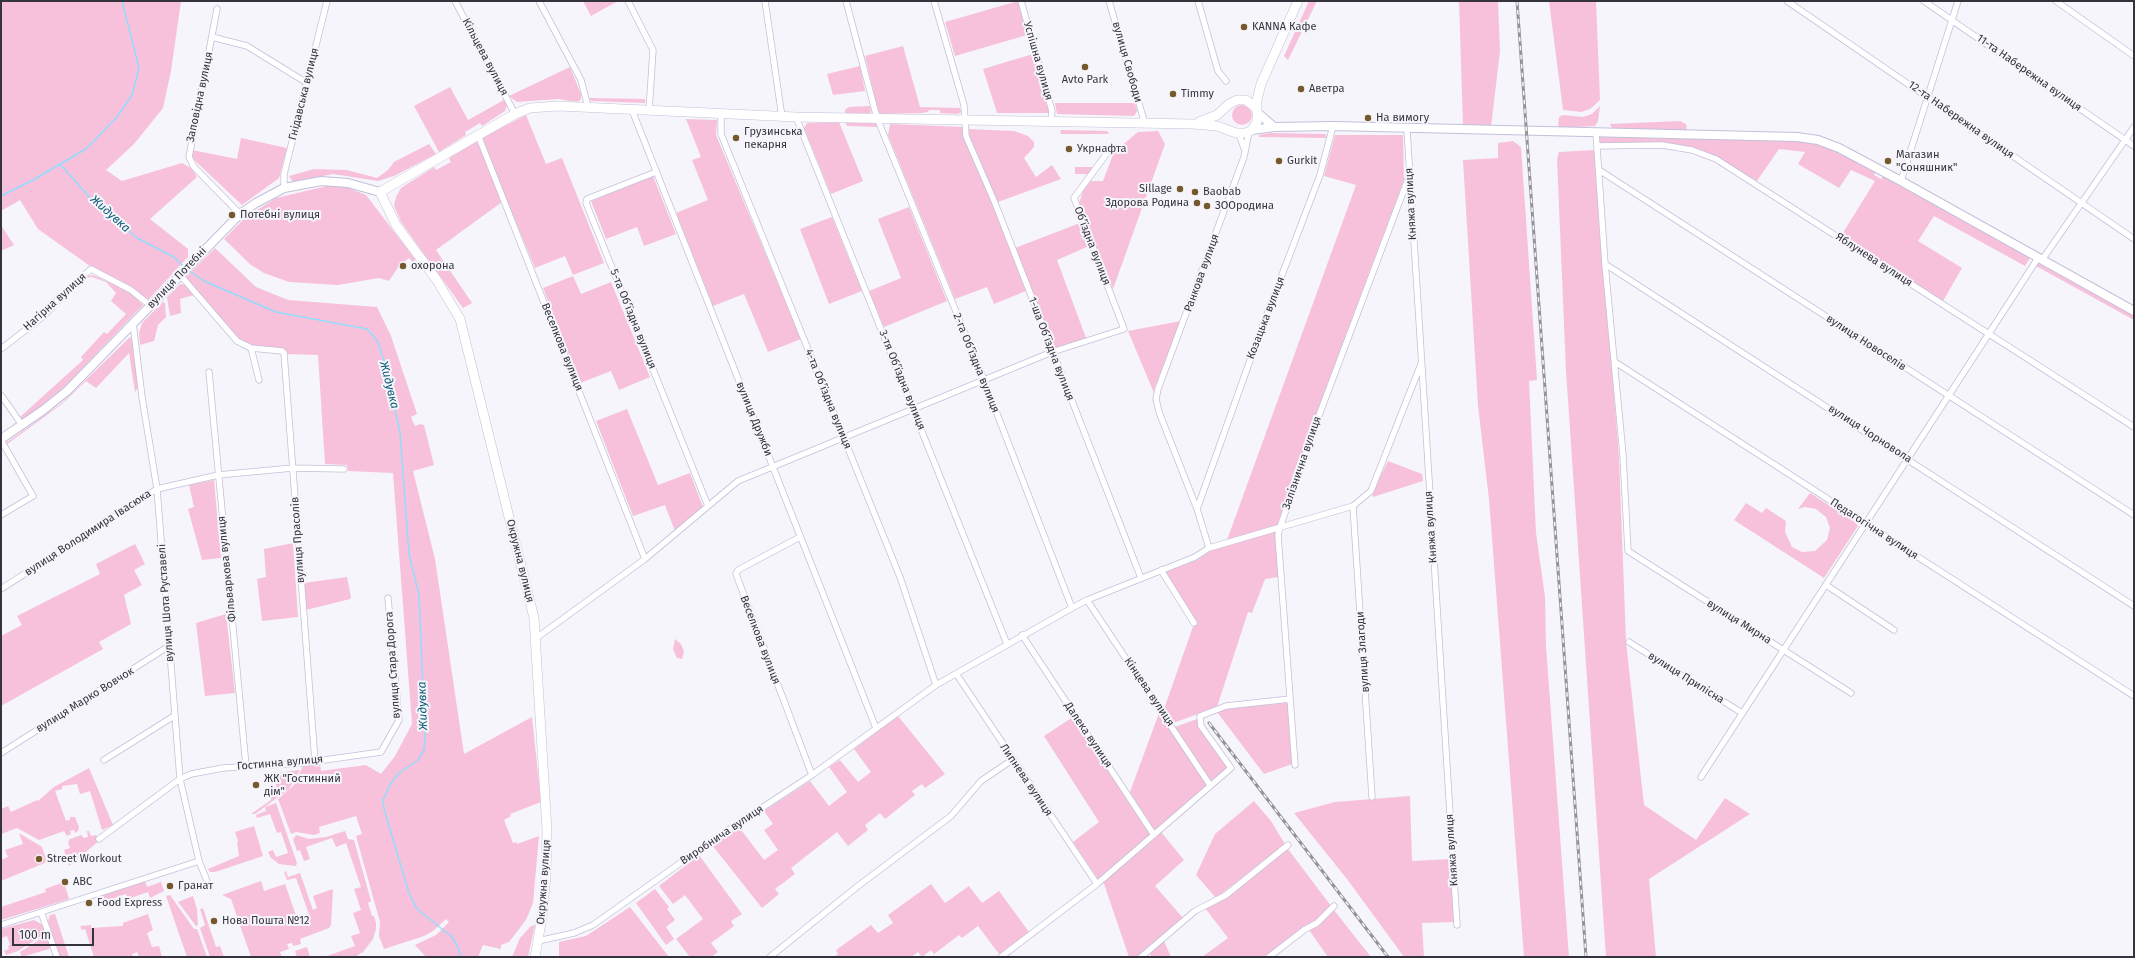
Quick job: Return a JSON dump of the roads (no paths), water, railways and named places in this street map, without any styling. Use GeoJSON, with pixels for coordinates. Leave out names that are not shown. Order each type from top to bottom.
{"type":"FeatureCollection","features":[{"type":"Feature","properties":{"kind":"main road"},"geometry":{"type":"LineString","coordinates":[[380,192],[515,114],[530,108],[588,107],[782,117],[1193,124],[1217,126],[1243,131],[1257,122],[1261,84],[1298,1]]}},
{"type":"Feature","properties":{"kind":"main road"},"geometry":{"type":"LineString","coordinates":[[1193,124],[1217,115],[1233,101],[1242,99],[1261,84]]}},
{"type":"Feature","properties":{"kind":"main road"},"geometry":{"type":"LineString","coordinates":[[1242,99],[1250,102],[1257,111]]}},
{"type":"Feature","properties":{"kind":"main road"},"geometry":{"type":"LineString","coordinates":[[1226,108],[1224,121],[1243,131]]}},
{"type":"Feature","properties":{"kind":"main road","name":"Окружна вулиця"},"geometry":{"type":"LineString","coordinates":[[380,192],[396,225],[436,279],[460,320],[534,618],[547,830],[546,876],[535,957]]}},
{"type":"Feature","properties":{"kind":"street","name":"Гнідавська вулиця"},"geometry":{"type":"LineString","coordinates":[[284,188],[284,174],[327,1]]}},
{"type":"Feature","properties":{"kind":"street","name":"Кільцева вулиця"},"geometry":{"type":"LineString","coordinates":[[455,1],[515,114]]}},
{"type":"Feature","properties":{"kind":"street"},"geometry":{"type":"LineString","coordinates":[[539,1],[581,80],[588,107]]}},
{"type":"Feature","properties":{"kind":"street"},"geometry":{"type":"LineString","coordinates":[[628,1],[653,50],[649,111]]}},
{"type":"Feature","properties":{"kind":"street"},"geometry":{"type":"LineString","coordinates":[[765,1],[782,117]]}},
{"type":"Feature","properties":{"kind":"street","name":"2-га Обʼїздна вулиця"},"geometry":{"type":"LineString","coordinates":[[846,1],[877,118],[984,380],[1072,608]]}},
{"type":"Feature","properties":{"kind":"street","name":"1-ша Обʼїздна вулиця"},"geometry":{"type":"LineString","coordinates":[[934,1],[964,105],[966,136],[995,203],[1052,352],[1142,578]]}},
{"type":"Feature","properties":{"kind":"street","name":"Успішна вулиця"},"geometry":{"type":"LineString","coordinates":[[1021,1],[1052,111],[1051,122]]}},
{"type":"Feature","properties":{"kind":"street","name":"вулиця Свободи"},"geometry":{"type":"LineString","coordinates":[[1110,1],[1145,124]]}},
{"type":"Feature","properties":{"kind":"street"},"geometry":{"type":"LineString","coordinates":[[1198,1],[1218,71],[1226,81]]}},
{"type":"Feature","properties":{"kind":"street","name":"12-та Набережна вулиця"},"geometry":{"type":"LineString","coordinates":[[1787,1],[2134,239]]}},
{"type":"Feature","properties":{"kind":"street","name":"11-та Набережна вулиця"},"geometry":{"type":"LineString","coordinates":[[1924,1],[2134,146]]}},
{"type":"Feature","properties":{"kind":"street"},"geometry":{"type":"LineString","coordinates":[[1900,181],[1958,1]]}},
{"type":"Feature","properties":{"kind":"street"},"geometry":{"type":"LineString","coordinates":[[2056,1],[2134,56]]}},
{"type":"Feature","properties":{"kind":"street","name":"Заповідна вулиця"},"geometry":{"type":"LineString","coordinates":[[217,9],[188,157],[194,167],[240,214]]}},
{"type":"Feature","properties":{"kind":"street"},"geometry":{"type":"LineString","coordinates":[[212,37],[247,46],[307,83]]}},
{"type":"Feature","properties":{"kind":"street","name":"вулиця Дружби"},"geometry":{"type":"LineString","coordinates":[[632,110],[876,728]]}},
{"type":"Feature","properties":{"kind":"street"},"geometry":{"type":"LineString","coordinates":[[1257,111],[1274,127]]}},
{"type":"Feature","properties":{"kind":"street","name":"4-та Обʼїздна вулиця"},"geometry":{"type":"LineString","coordinates":[[721,114],[721,134],[900,577],[936,685]]}},
{"type":"Feature","properties":{"kind":"street","name":"3-тя Обʼїздна вулиця"},"geometry":{"type":"LineString","coordinates":[[796,117],[914,408],[1007,644]]}},
{"type":"Feature","properties":{"kind":"street"},"geometry":{"type":"LineString","coordinates":[[1243,131],[1274,127],[1333,126],[1407,129],[1797,137],[1813,139],[1839,148],[2134,311]]}},
{"type":"Feature","properties":{"kind":"street","name":"Козацька вулиця"},"geometry":{"type":"LineString","coordinates":[[1197,509],[1258,338],[1320,175],[1333,126]]}},
{"type":"Feature","properties":{"kind":"street"},"geometry":{"type":"LineString","coordinates":[[1701,777],[1866,524],[1988,333],[2040,259],[2082,203],[2134,127]]}},
{"type":"Feature","properties":{"kind":"street","name":"Княжа вулиця"},"geometry":{"type":"LineString","coordinates":[[1407,129],[1457,926]]}},
{"type":"Feature","properties":{"kind":"street","name":"Ранкова вулиця"},"geometry":{"type":"LineString","coordinates":[[1243,131],[1244,157]]}},
{"type":"Feature","properties":{"kind":"street","name":"Ранкова вулиця"},"geometry":{"type":"LineString","coordinates":[[1197,509],[1159,412],[1156,399],[1158,389],[1244,157],[1243,131]]}},
{"type":"Feature","properties":{"kind":"street"},"geometry":{"type":"LineString","coordinates":[[1596,133],[1605,264],[1614,362]]}},
{"type":"Feature","properties":{"kind":"street","name":"Веселкова вулиця"},"geometry":{"type":"LineString","coordinates":[[478,135],[645,560]]}},
{"type":"Feature","properties":{"kind":"street","name":"Яблунева вулиця"},"geometry":{"type":"LineString","coordinates":[[1597,146],[1662,145],[1692,150],[1716,159],[2134,427]]}},
{"type":"Feature","properties":{"kind":"street","name":"Обʼїздна вулиця"},"geometry":{"type":"LineString","coordinates":[[1052,352],[1124,329],[1074,198],[1110,149]]}},
{"type":"Feature","properties":{"kind":"street","name":"вулиця Новоселів"},"geometry":{"type":"LineString","coordinates":[[1599,170],[2134,515]]}},
{"type":"Feature","properties":{"kind":"street","name":"5-та Обʼїздна вулиця"},"geometry":{"type":"LineString","coordinates":[[656,172],[588,199],[586,203],[708,506]]}},
{"type":"Feature","properties":{"kind":"street","name":"Залізнична вулиця"},"geometry":{"type":"LineString","coordinates":[[1295,765],[1278,536],[1318,418],[1409,176]]}},
{"type":"Feature","properties":{"kind":"street","name":"вулиця Потебні"},"geometry":{"type":"LineString","coordinates":[[1,440],[22,426],[67,391],[240,214],[256,203],[284,188],[321,181],[348,182],[380,192]]}},
{"type":"Feature","properties":{"kind":"street","name":"вулиця Чорновола"},"geometry":{"type":"LineString","coordinates":[[1605,264],[2134,606]]}},
{"type":"Feature","properties":{"kind":"street","name":"Нагірна вулиця"},"geometry":{"type":"LineString","coordinates":[[1,349],[44,315],[65,292],[91,269],[131,290],[151,306]]}},
{"type":"Feature","properties":{"kind":"street"},"geometry":{"type":"LineString","coordinates":[[182,274],[233,337],[251,348],[259,380]]}},
{"type":"Feature","properties":{"kind":"street","name":"вулиця Шота Руставелі"},"geometry":{"type":"LineString","coordinates":[[133,323],[142,397],[157,488],[180,779],[199,860],[207,881]]}},
{"type":"Feature","properties":{"kind":"street","name":"вулиця Прасолів"},"geometry":{"type":"LineString","coordinates":[[251,348],[282,351],[284,353],[315,761]]}},
{"type":"Feature","properties":{"kind":"street"},"geometry":{"type":"LineString","coordinates":[[535,640],[645,560],[738,481],[1052,352]]}},
{"type":"Feature","properties":{"kind":"street","name":"Педагогічна вулиця"},"geometry":{"type":"LineString","coordinates":[[1614,362],[2134,696]]}},
{"type":"Feature","properties":{"kind":"street","name":"вулиця Мирна"},"geometry":{"type":"LineString","coordinates":[[1614,362],[1623,455],[1628,551],[1851,693]]}},
{"type":"Feature","properties":{"kind":"street"},"geometry":{"type":"LineString","coordinates":[[1353,506],[1371,491],[1421,364]]}},
{"type":"Feature","properties":{"kind":"street","name":"Фільваркова вулиця"},"geometry":{"type":"LineString","coordinates":[[210,372],[218,475],[246,766]]}},
{"type":"Feature","properties":{"kind":"street"},"geometry":{"type":"LineString","coordinates":[[1,395],[22,426]]}},
{"type":"Feature","properties":{"kind":"street"},"geometry":{"type":"LineString","coordinates":[[1,440],[33,496],[1,515]]}},
{"type":"Feature","properties":{"kind":"street","name":"вулиця Володимира Івасюка"},"geometry":{"type":"LineString","coordinates":[[1,589],[157,488],[218,475],[293,468],[344,469]]}},
{"type":"Feature","properties":{"kind":"street","name":"Виробнича вулиця"},"geometry":{"type":"LineString","coordinates":[[538,942],[574,933],[593,925],[707,844],[812,775],[936,685],[957,675],[1022,635],[1072,608],[1087,600],[1195,557],[1209,548],[1353,506]]}},
{"type":"Feature","properties":{"kind":"street","name":"вулиця Злагоди"},"geometry":{"type":"LineString","coordinates":[[1353,506],[1372,797]]}},
{"type":"Feature","properties":{"kind":"street"},"geometry":{"type":"LineString","coordinates":[[1197,509],[1209,548]]}},
{"type":"Feature","properties":{"kind":"street","name":"Веселкова вулиця"},"geometry":{"type":"LineString","coordinates":[[800,537],[738,570],[736,574],[812,775]]}},
{"type":"Feature","properties":{"kind":"street"},"geometry":{"type":"LineString","coordinates":[[1161,570],[1194,623]]}},
{"type":"Feature","properties":{"kind":"street"},"geometry":{"type":"LineString","coordinates":[[1826,585],[1894,630]]}},
{"type":"Feature","properties":{"kind":"street","name":"вулиця Стара Дорога"},"geometry":{"type":"LineString","coordinates":[[381,752],[399,720],[388,598]]}},
{"type":"Feature","properties":{"kind":"street","name":"Кінцева вулиця"},"geometry":{"type":"LineString","coordinates":[[1087,600],[1210,785]]}},
{"type":"Feature","properties":{"kind":"street","name":"Далека вулиця"},"geometry":{"type":"LineString","coordinates":[[1022,635],[1154,835]]}},
{"type":"Feature","properties":{"kind":"street","name":"вулиця Прилісна"},"geometry":{"type":"LineString","coordinates":[[1629,642],[1742,713]]}},
{"type":"Feature","properties":{"kind":"street","name":"вулиця Марко Вовчок"},"geometry":{"type":"LineString","coordinates":[[1,753],[169,646]]}},
{"type":"Feature","properties":{"kind":"street","name":"Липнева вулиця"},"geometry":{"type":"LineString","coordinates":[[957,675],[1012,760],[1096,884]]}},
{"type":"Feature","properties":{"kind":"street"},"geometry":{"type":"LineString","coordinates":[[1001,957],[1096,884],[1230,768],[1201,726],[1200,716],[1226,706],[1290,700]]}},
{"type":"Feature","properties":{"kind":"street"},"geometry":{"type":"LineString","coordinates":[[104,760],[174,716]]}},
{"type":"Feature","properties":{"kind":"street","name":"Гостинна вулиця"},"geometry":{"type":"LineString","coordinates":[[99,839],[180,779],[204,771],[246,766],[258,767],[315,761],[381,752]]}},
{"type":"Feature","properties":{"kind":"street"},"geometry":{"type":"LineString","coordinates":[[770,957],[858,886],[951,816],[981,782],[1012,760]]}},
{"type":"Feature","properties":{"kind":"street"},"geometry":{"type":"LineString","coordinates":[[1141,957],[1195,911],[1226,895],[1288,845]]}},
{"type":"Feature","properties":{"kind":"street"},"geometry":{"type":"LineString","coordinates":[[1,925],[199,860]]}},
{"type":"Feature","properties":{"kind":"street"},"geometry":{"type":"LineString","coordinates":[[1269,957],[1304,930],[1317,923],[1334,906]]}},
{"type":"Feature","properties":{"kind":"street"},"geometry":{"type":"LineString","coordinates":[[41,912],[57,957]]}},
{"type":"Feature","properties":{"kind":"waterway","name":"Жидувка"},"geometry":{"type":"LineString","coordinates":[[1,196],[33,180],[86,149],[117,117],[132,95],[139,68],[122,1]]}},
{"type":"Feature","properties":{"kind":"waterway","name":"Жидувка"},"geometry":{"type":"LineString","coordinates":[[60,164],[93,201],[137,238],[174,257],[184,267]]}},
{"type":"Feature","properties":{"kind":"waterway","name":"Жидувка"},"geometry":{"type":"LineString","coordinates":[[188,270],[204,281],[276,312],[367,329],[377,340],[384,361],[400,432],[409,554],[419,595],[425,736],[424,750],[418,760],[398,774],[390,785],[383,800],[384,809],[409,893],[417,909],[452,937],[458,947],[461,957]]}},
{"type":"Feature","properties":{"kind":"railway"},"geometry":{"type":"LineString","coordinates":[[1517,1],[1586,957]]}},
{"type":"Feature","properties":{"kind":"railway"},"geometry":{"type":"LineString","coordinates":[[1209,723],[1388,957]]}},
{"type":"Feature","properties":{"kind":"place","name":"KANNA Кафе"},"geometry":{"type":"Point","coordinates":[1244,27]}},
{"type":"Feature","properties":{"kind":"place","name":"Avto Park"},"geometry":{"type":"Point","coordinates":[1085,67]}},
{"type":"Feature","properties":{"kind":"place","name":"Аветра"},"geometry":{"type":"Point","coordinates":[1301,89]}},
{"type":"Feature","properties":{"kind":"place","name":"Timmy"},"geometry":{"type":"Point","coordinates":[1173,94]}},
{"type":"Feature","properties":{"kind":"place","name":"На вимогу"},"geometry":{"type":"Point","coordinates":[1368,118]}},
{"type":"Feature","properties":{"kind":"place","name":"Грузинська пекарня"},"geometry":{"type":"Point","coordinates":[736,138]}},
{"type":"Feature","properties":{"kind":"place","name":"Укрнафта"},"geometry":{"type":"Point","coordinates":[1069,149]}},
{"type":"Feature","properties":{"kind":"place","name":"Gurkit"},"geometry":{"type":"Point","coordinates":[1279,161]}},
{"type":"Feature","properties":{"kind":"place","name":"Магазин \"Соняшник\""},"geometry":{"type":"Point","coordinates":[1888,161]}},
{"type":"Feature","properties":{"kind":"place","name":"Sillage"},"geometry":{"type":"Point","coordinates":[1180,189]}},
{"type":"Feature","properties":{"kind":"place","name":"Baobab"},"geometry":{"type":"Point","coordinates":[1195,192]}},
{"type":"Feature","properties":{"kind":"place","name":"Здорова Родина"},"geometry":{"type":"Point","coordinates":[1197,203]}},
{"type":"Feature","properties":{"kind":"place","name":"ЗООродина"},"geometry":{"type":"Point","coordinates":[1207,206]}},
{"type":"Feature","properties":{"kind":"place","name":"Потебні вулиця"},"geometry":{"type":"Point","coordinates":[232,215]}},
{"type":"Feature","properties":{"kind":"place","name":"охорона"},"geometry":{"type":"Point","coordinates":[403,266]}},
{"type":"Feature","properties":{"kind":"place","name":"ЖК \"Гостинний дім\""},"geometry":{"type":"Point","coordinates":[256,785]}},
{"type":"Feature","properties":{"kind":"place","name":"Street Workout"},"geometry":{"type":"Point","coordinates":[39,859]}},
{"type":"Feature","properties":{"kind":"place","name":"АВС"},"geometry":{"type":"Point","coordinates":[65,882]}},
{"type":"Feature","properties":{"kind":"place","name":"Гранат"},"geometry":{"type":"Point","coordinates":[170,886]}},
{"type":"Feature","properties":{"kind":"place","name":"Food Express"},"geometry":{"type":"Point","coordinates":[89,903]}},
{"type":"Feature","properties":{"kind":"place","name":"Нова Пошта №12"},"geometry":{"type":"Point","coordinates":[214,921]}}]}
